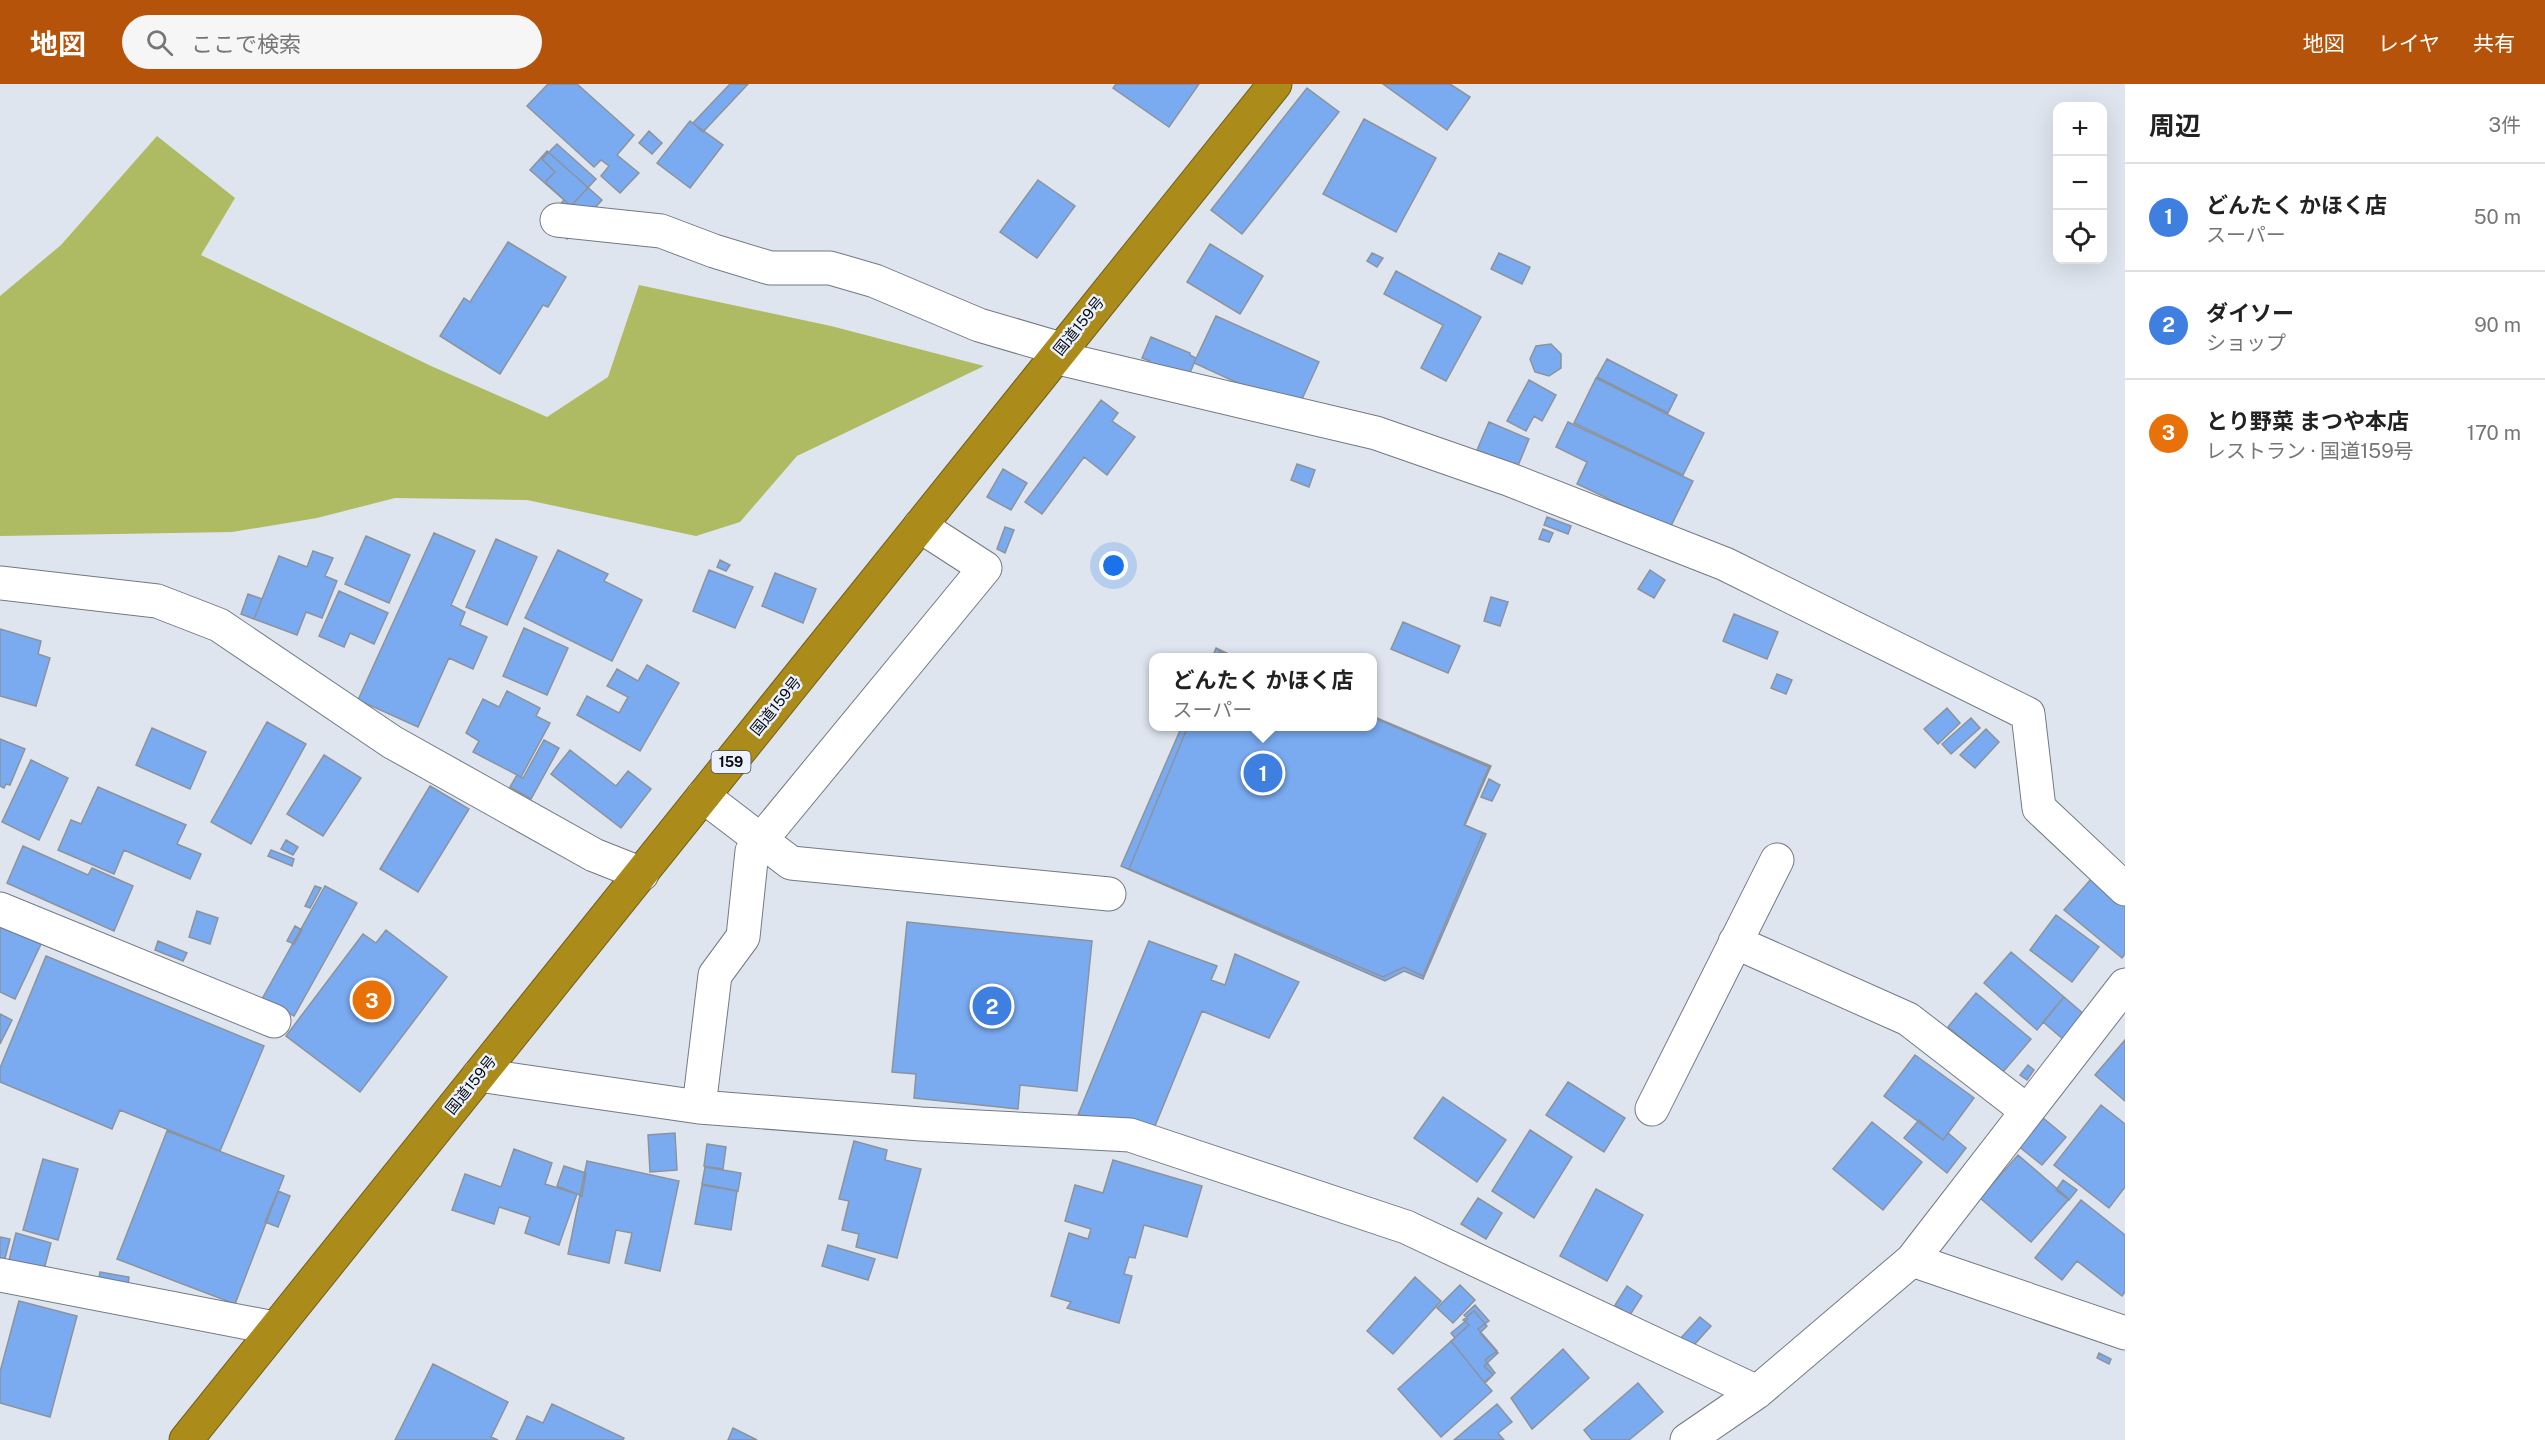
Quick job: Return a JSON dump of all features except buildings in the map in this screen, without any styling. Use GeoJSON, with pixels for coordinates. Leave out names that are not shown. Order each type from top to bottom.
{"type":"FeatureCollection","features":[{"type":"Feature","properties":{"kind":"highway","name":"国道159号"},"geometry":{"type":"LineString","coordinates":[[186,1440],[1275,84]]}},
{"type":"Feature","properties":{"kind":"street"},"geometry":{"type":"LineString","coordinates":[[556,220],[661,231],[714,251],[770,268],[830,268],[875,281],[980,325],[1058,353],[1376,434],[1508,479],[1725,564],[2028,714],[2039,808],[2125,889]]}},
{"type":"Feature","properties":{"kind":"street"},"geometry":{"type":"LineString","coordinates":[[699,1107],[715,975],[742,938],[752,851],[985,568],[920,526]]}},
{"type":"Feature","properties":{"kind":"street"},"geometry":{"type":"LineString","coordinates":[[0,583],[157,601],[219,625],[392,742],[594,855],[642,874]]}},
{"type":"Feature","properties":{"kind":"street"},"geometry":{"type":"LineString","coordinates":[[703,796],[791,863],[1108,894]]}},
{"type":"Feature","properties":{"kind":"street"},"geometry":{"type":"LineString","coordinates":[[1652,1109],[1777,860]]}},
{"type":"Feature","properties":{"kind":"street"},"geometry":{"type":"LineString","coordinates":[[0,909],[273,1021]]}},
{"type":"Feature","properties":{"kind":"street"},"geometry":{"type":"LineString","coordinates":[[1735,942],[1908,1019],[2027,1112]]}},
{"type":"Feature","properties":{"kind":"street"},"geometry":{"type":"LineString","coordinates":[[1687,1440],[1757,1392],[1912,1260],[2125,985]]}},
{"type":"Feature","properties":{"kind":"street"},"geometry":{"type":"LineString","coordinates":[[479,1075],[699,1107],[921,1124],[1130,1135],[1406,1227],[1757,1392]]}},
{"type":"Feature","properties":{"kind":"street"},"geometry":{"type":"LineString","coordinates":[[1912,1260],[2125,1333]]}},
{"type":"Feature","properties":{"kind":"street"},"geometry":{"type":"LineString","coordinates":[[0,1275],[274,1328]]}},
{"type":"Feature","properties":{"kind":"green space"},"geometry":{"type":"Polygon","coordinates":[[[157,136],[235,198],[201,255],[431,366],[547,417],[608,377],[639,285],[831,326],[984,366],[797,456],[740,522],[696,536],[527,500],[395,498],[317,518],[232,532],[0,536],[0,296],[61,245],[157,136]]]}},
{"type":"Feature","properties":{"kind":"place","name":"どんたく かほく店"},"geometry":{"type":"Point","coordinates":[1263,773]}},
{"type":"Feature","properties":{"kind":"place","name":"とり野菜 まつや本店"},"geometry":{"type":"Point","coordinates":[372,1000]}},
{"type":"Feature","properties":{"kind":"place","name":"ダイソー"},"geometry":{"type":"Point","coordinates":[992,1006]}}]}
